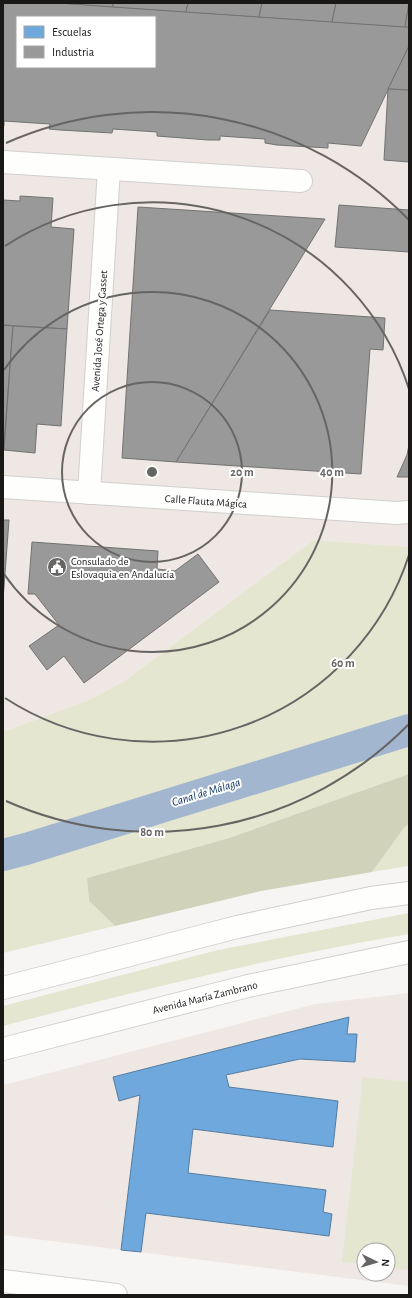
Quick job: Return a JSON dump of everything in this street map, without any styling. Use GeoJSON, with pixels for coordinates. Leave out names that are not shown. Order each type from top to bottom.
{"type":"FeatureCollection","features":[{"type":"Feature","properties":{"kind":"street"},"geometry":{"type":"LineString","coordinates":[[3,162],[301,181]]}},
{"type":"Feature","properties":{"kind":"street","name":"Avenida José Ortega y Gasset"},"geometry":{"type":"LineString","coordinates":[[89,493],[109,169]]}},
{"type":"Feature","properties":{"kind":"street","name":"Calle Flauta Mágica"},"geometry":{"type":"LineString","coordinates":[[3,487],[398,514],[409,512]]}},
{"type":"Feature","properties":{"kind":"street"},"geometry":{"type":"LineString","coordinates":[[3,988],[237,927],[371,898],[409,893]]}},
{"type":"Feature","properties":{"kind":"street","name":"Avenida María Zambrano"},"geometry":{"type":"LineString","coordinates":[[3,1049],[248,986],[409,952]]}},
{"type":"Feature","properties":{"kind":"street"},"geometry":{"type":"LineString","coordinates":[[3,1281],[116,1295]]}},
{"type":"Feature","properties":{"kind":"shaded area"},"geometry":{"type":"Polygon","coordinates":[[[3,3],[409,3],[409,547],[314,540],[123,682],[89,700],[3,732],[3,3]]]}},
{"type":"Feature","properties":{"kind":"shaded area"},"geometry":{"type":"Polygon","coordinates":[[[409,993],[409,1286],[377,1282],[396,1282],[396,1242],[356,1242],[356,1279],[3,1235],[3,1085],[315,1004],[409,993]]]}},
{"type":"Feature","properties":{"kind":"green space"},"geometry":{"type":"Polygon","coordinates":[[[314,540],[409,547],[409,774],[229,838],[87,878],[89,901],[115,926],[3,953],[3,732],[89,700],[123,682],[314,540]]]}},
{"type":"Feature","properties":{"kind":"green space"},"geometry":{"type":"Polygon","coordinates":[[[409,774],[409,823],[372,872],[261,891],[115,926],[89,901],[87,878],[229,838],[409,774]]]}},
{"type":"Feature","properties":{"kind":"green space"},"geometry":{"type":"Polygon","coordinates":[[[409,823],[409,866],[372,872],[404,828],[409,823]]]}},
{"type":"Feature","properties":{"kind":"green space"},"geometry":{"type":"Polygon","coordinates":[[[409,913],[409,934],[256,964],[104,1000],[3,1026],[3,1006],[218,950],[409,913]]]}},
{"type":"Feature","properties":{"kind":"green space"},"geometry":{"type":"Polygon","coordinates":[[[363,1077],[409,1082],[409,1270],[396,1268],[396,1242],[356,1242],[356,1263],[342,1262],[363,1077]]]}},
{"type":"Feature","properties":{"kind":"building: Escuelas"},"geometry":{"type":"Polygon","coordinates":[[[349,1017],[347,1034],[357,1034],[355,1062],[300,1059],[226,1075],[229,1087],[338,1101],[333,1147],[193,1129],[188,1173],[326,1190],[323,1212],[332,1214],[329,1236],[146,1213],[141,1252],[121,1250],[140,1095],[119,1101],[113,1077],[349,1017]]]}},
{"type":"Feature","properties":{"kind":"building: Industria"},"geometry":{"type":"Polygon","coordinates":[[[3,3],[60,3],[409,27],[409,46],[361,146],[328,143],[328,148],[277,145],[265,143],[265,139],[220,136],[220,140],[208,140],[157,136],[157,132],[113,129],[112,133],[60,130],[49,129],[50,124],[4,121],[4,126],[3,3]]]}},
{"type":"Feature","properties":{"kind":"building: Industria"},"geometry":{"type":"Polygon","coordinates":[[[60,3],[113,3],[113,7],[60,3]]]}},
{"type":"Feature","properties":{"kind":"building: Industria"},"geometry":{"type":"Polygon","coordinates":[[[113,3],[188,3],[186,12],[113,7],[113,3]]]}},
{"type":"Feature","properties":{"kind":"building: Industria"},"geometry":{"type":"Polygon","coordinates":[[[188,3],[262,3],[259,17],[186,12],[188,3]]]}},
{"type":"Feature","properties":{"kind":"building: Industria"},"geometry":{"type":"Polygon","coordinates":[[[262,3],[336,3],[332,22],[259,17],[262,3]]]}},
{"type":"Feature","properties":{"kind":"building: Industria"},"geometry":{"type":"Polygon","coordinates":[[[336,3],[409,3],[405,27],[332,22],[336,3]]]}},
{"type":"Feature","properties":{"kind":"building: Industria"},"geometry":{"type":"Polygon","coordinates":[[[409,3],[409,27],[405,27],[409,3]]]}},
{"type":"Feature","properties":{"kind":"building: Industria"},"geometry":{"type":"Polygon","coordinates":[[[409,46],[409,90],[388,89],[409,46]]]}},
{"type":"Feature","properties":{"kind":"building: Industria"},"geometry":{"type":"Polygon","coordinates":[[[388,89],[409,90],[409,162],[384,160],[388,89]]]}},
{"type":"Feature","properties":{"kind":"building: Industria"},"geometry":{"type":"Polygon","coordinates":[[[20,196],[53,198],[51,227],[74,229],[67,329],[3,325],[3,200],[20,201],[20,196]]]}},
{"type":"Feature","properties":{"kind":"building: Industria"},"geometry":{"type":"Polygon","coordinates":[[[339,205],[409,210],[409,252],[335,247],[339,205]]]}},
{"type":"Feature","properties":{"kind":"building: Industria"},"geometry":{"type":"Polygon","coordinates":[[[138,207],[325,219],[176,462],[122,458],[138,207]]]}},
{"type":"Feature","properties":{"kind":"building: Industria"},"geometry":{"type":"Polygon","coordinates":[[[270,310],[385,318],[383,350],[370,349],[361,474],[176,462],[270,310]]]}},
{"type":"Feature","properties":{"kind":"building: Industria"},"geometry":{"type":"Polygon","coordinates":[[[3,325],[13,326],[4,444],[3,444],[3,325]]]}},
{"type":"Feature","properties":{"kind":"building: Industria"},"geometry":{"type":"Polygon","coordinates":[[[13,326],[67,329],[61,426],[37,424],[35,453],[4,450],[13,326]]]}},
{"type":"Feature","properties":{"kind":"building: Industria"},"geometry":{"type":"Polygon","coordinates":[[[409,445],[409,477],[397,477],[407,455],[409,445]]]}},
{"type":"Feature","properties":{"kind":"building: Industria"},"geometry":{"type":"Polygon","coordinates":[[[3,520],[9,520],[3,600],[3,520]]]}},
{"type":"Feature","properties":{"kind":"building: Industria"},"geometry":{"type":"Polygon","coordinates":[[[32,542],[158,551],[157,569],[175,571],[198,554],[219,582],[84,683],[64,656],[47,670],[29,646],[59,625],[35,594],[28,594],[32,542]]]}},
{"type":"Feature","properties":{"kind":"waterway","name":"Canal de Málaga"},"geometry":{"type":"LineString","coordinates":[[3,855],[409,730]]}},
{"type":"Feature","properties":{"kind":"place","name":"Consulado de Eslovaquia en Andalucía"},"geometry":{"type":"Point","coordinates":[57,567]}}]}
